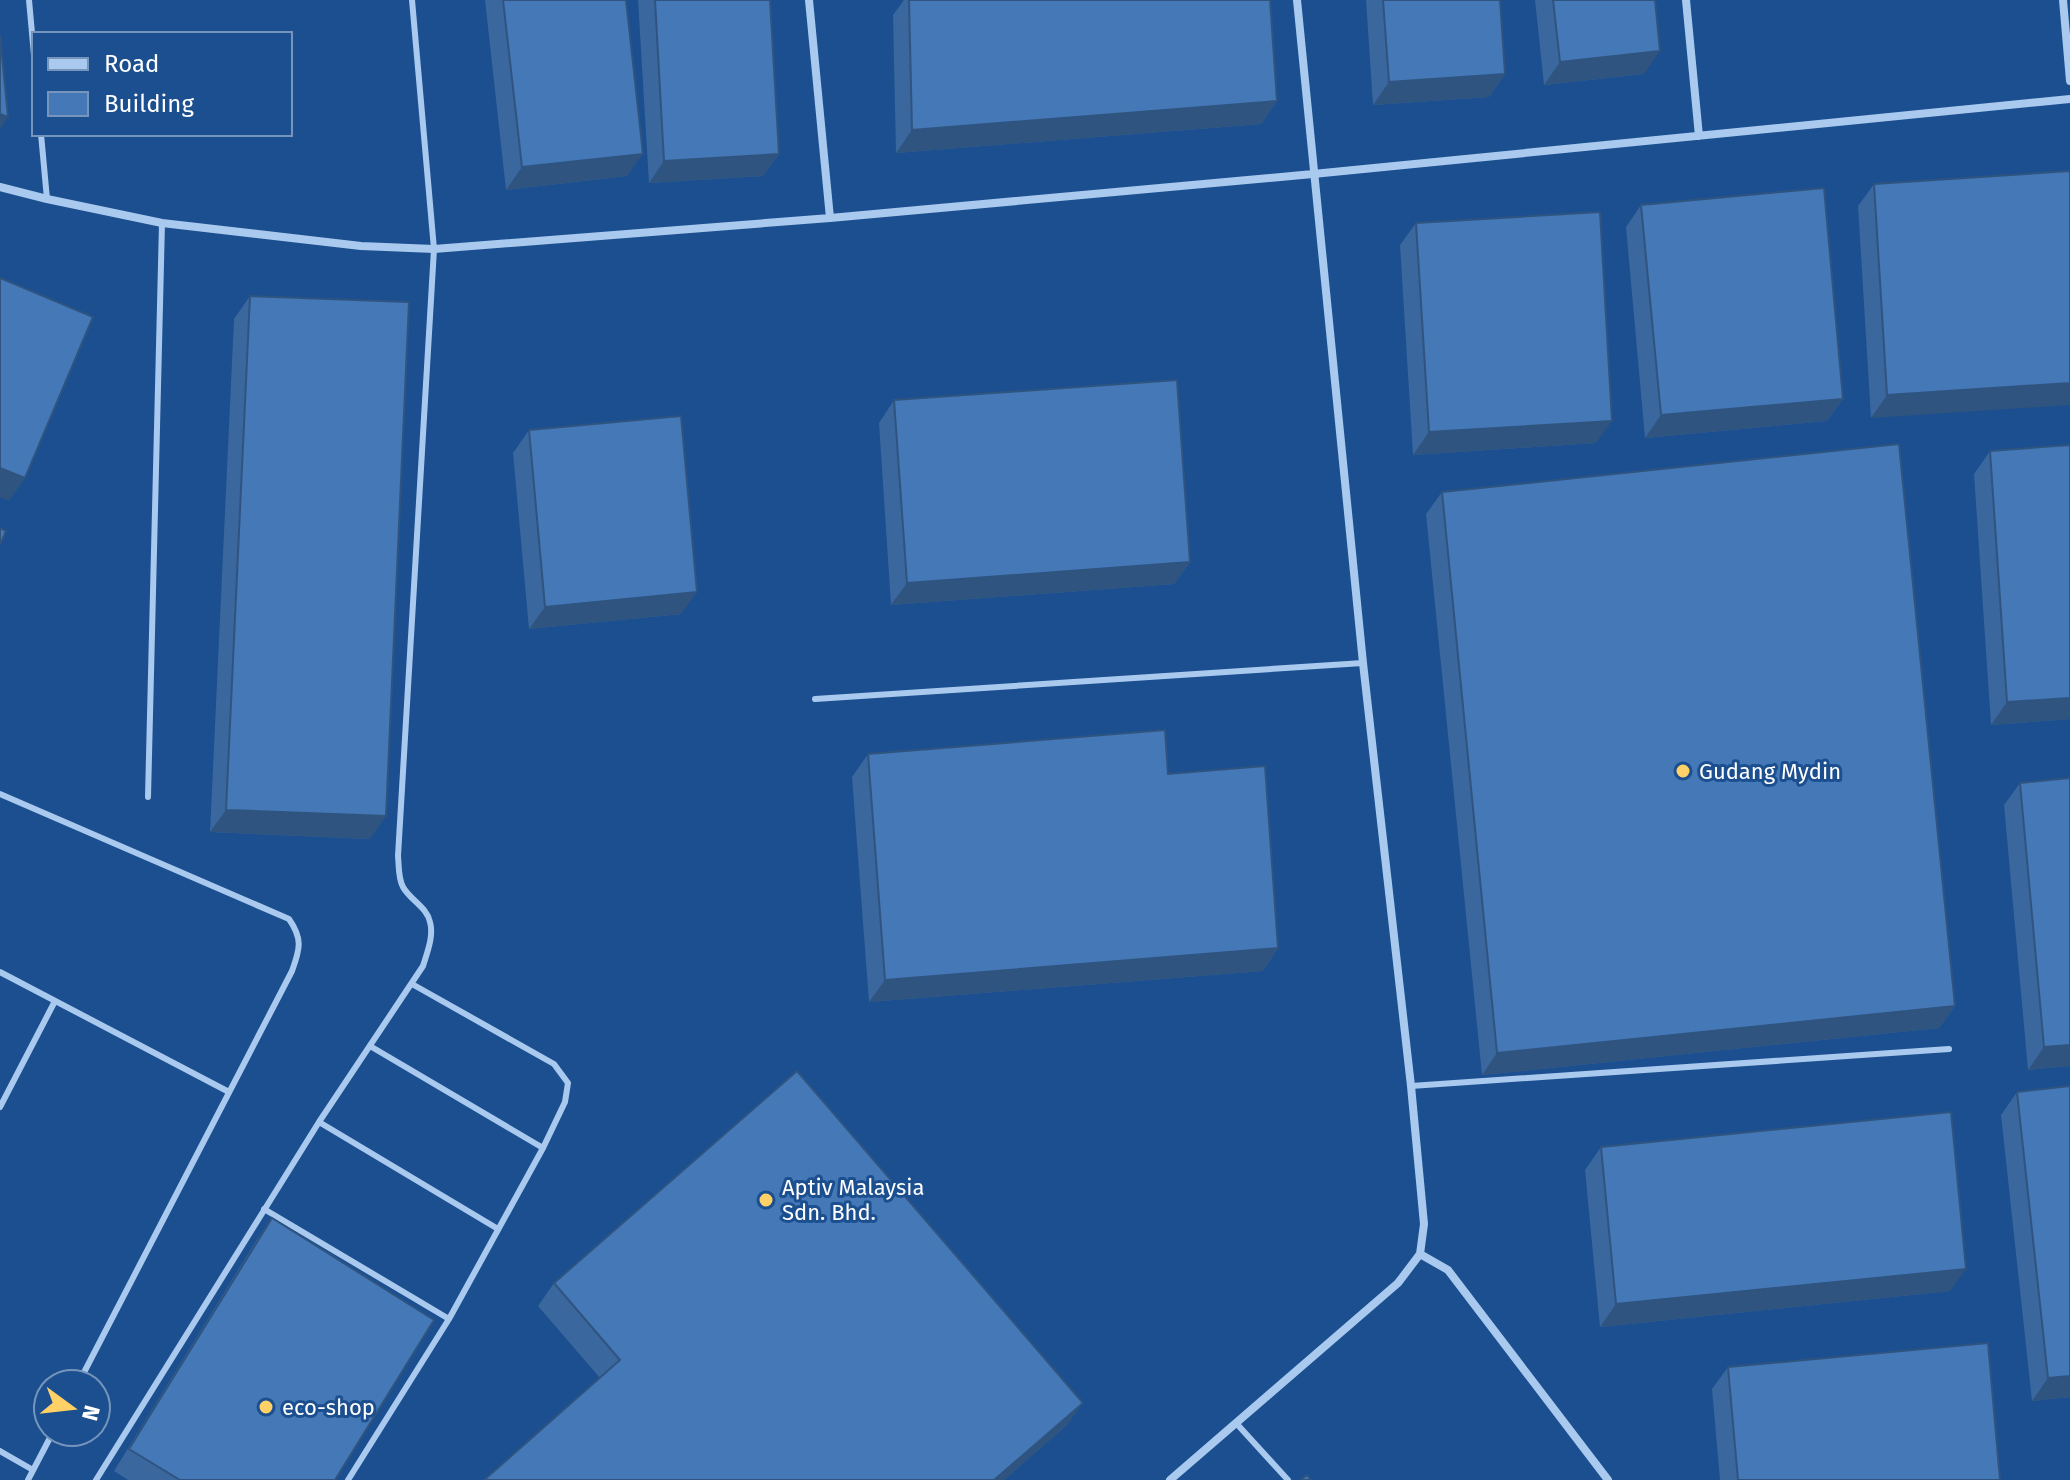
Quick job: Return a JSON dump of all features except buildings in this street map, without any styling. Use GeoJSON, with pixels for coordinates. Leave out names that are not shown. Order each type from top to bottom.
{"type":"FeatureCollection","features":[{"type":"Feature","properties":{"kind":"street"},"geometry":{"type":"LineString","coordinates":[[809,0],[830,218]]}},
{"type":"Feature","properties":{"kind":"street"},"geometry":{"type":"LineString","coordinates":[[1170,1480],[1398,1283],[1420,1254],[1424,1224],[1363,663],[1297,0]]}},
{"type":"Feature","properties":{"kind":"street"},"geometry":{"type":"LineString","coordinates":[[1686,0],[1699,136]]}},
{"type":"Feature","properties":{"kind":"street"},"geometry":{"type":"LineString","coordinates":[[2063,0],[2070,81]]}},
{"type":"Feature","properties":{"kind":"street"},"geometry":{"type":"LineString","coordinates":[[0,187],[162,223],[361,246],[434,249],[830,218],[1313,174],[2070,99]]}},
{"type":"Feature","properties":{"kind":"street"},"geometry":{"type":"LineString","coordinates":[[1420,1254],[1448,1270],[1608,1480]]}},
{"type":"Feature","properties":{"kind":"lane"},"geometry":{"type":"LineString","coordinates":[[29,0],[32,33]]}},
{"type":"Feature","properties":{"kind":"lane"},"geometry":{"type":"LineString","coordinates":[[96,1480],[319,1122],[412,984],[423,966],[431,939],[430,921],[401,886],[398,856],[434,249],[412,0]]}},
{"type":"Feature","properties":{"kind":"lane"},"geometry":{"type":"LineString","coordinates":[[41,136],[47,199]]}},
{"type":"Feature","properties":{"kind":"lane"},"geometry":{"type":"LineString","coordinates":[[148,797],[162,223]]}},
{"type":"Feature","properties":{"kind":"lane"},"geometry":{"type":"LineString","coordinates":[[815,699],[1363,663]]}},
{"type":"Feature","properties":{"kind":"lane"},"geometry":{"type":"LineString","coordinates":[[0,794],[289,919],[299,933],[299,951],[292,971],[86,1368]]}},
{"type":"Feature","properties":{"kind":"lane"},"geometry":{"type":"LineString","coordinates":[[0,972],[229,1092]]}},
{"type":"Feature","properties":{"kind":"lane"},"geometry":{"type":"LineString","coordinates":[[348,1480],[449,1319],[543,1148],[565,1102],[568,1083],[554,1064],[412,984]]}},
{"type":"Feature","properties":{"kind":"lane"},"geometry":{"type":"LineString","coordinates":[[0,1107],[55,1001]]}},
{"type":"Feature","properties":{"kind":"lane"},"geometry":{"type":"LineString","coordinates":[[370,1046],[543,1148]]}},
{"type":"Feature","properties":{"kind":"lane"},"geometry":{"type":"LineString","coordinates":[[1411,1086],[1949,1049]]}},
{"type":"Feature","properties":{"kind":"lane"},"geometry":{"type":"LineString","coordinates":[[319,1122],[498,1229]]}},
{"type":"Feature","properties":{"kind":"lane"},"geometry":{"type":"LineString","coordinates":[[264,1209],[449,1319]]}},
{"type":"Feature","properties":{"kind":"lane"},"geometry":{"type":"LineString","coordinates":[[1236,1423],[1288,1480]]}},
{"type":"Feature","properties":{"kind":"lane"},"geometry":{"type":"LineString","coordinates":[[28,1480],[45,1448]]}},
{"type":"Feature","properties":{"kind":"lane"},"geometry":{"type":"LineString","coordinates":[[0,1451],[33,1470]]}},
{"type":"Feature","properties":{"kind":"place","name":"Gudang Mydin"},"geometry":{"type":"Point","coordinates":[1683,771]}},
{"type":"Feature","properties":{"kind":"place","name":"Aptiv Malaysia Sdn. Bhd."},"geometry":{"type":"Point","coordinates":[766,1200]}},
{"type":"Feature","properties":{"kind":"place","name":"eco-shop"},"geometry":{"type":"Point","coordinates":[266,1407]}}]}
